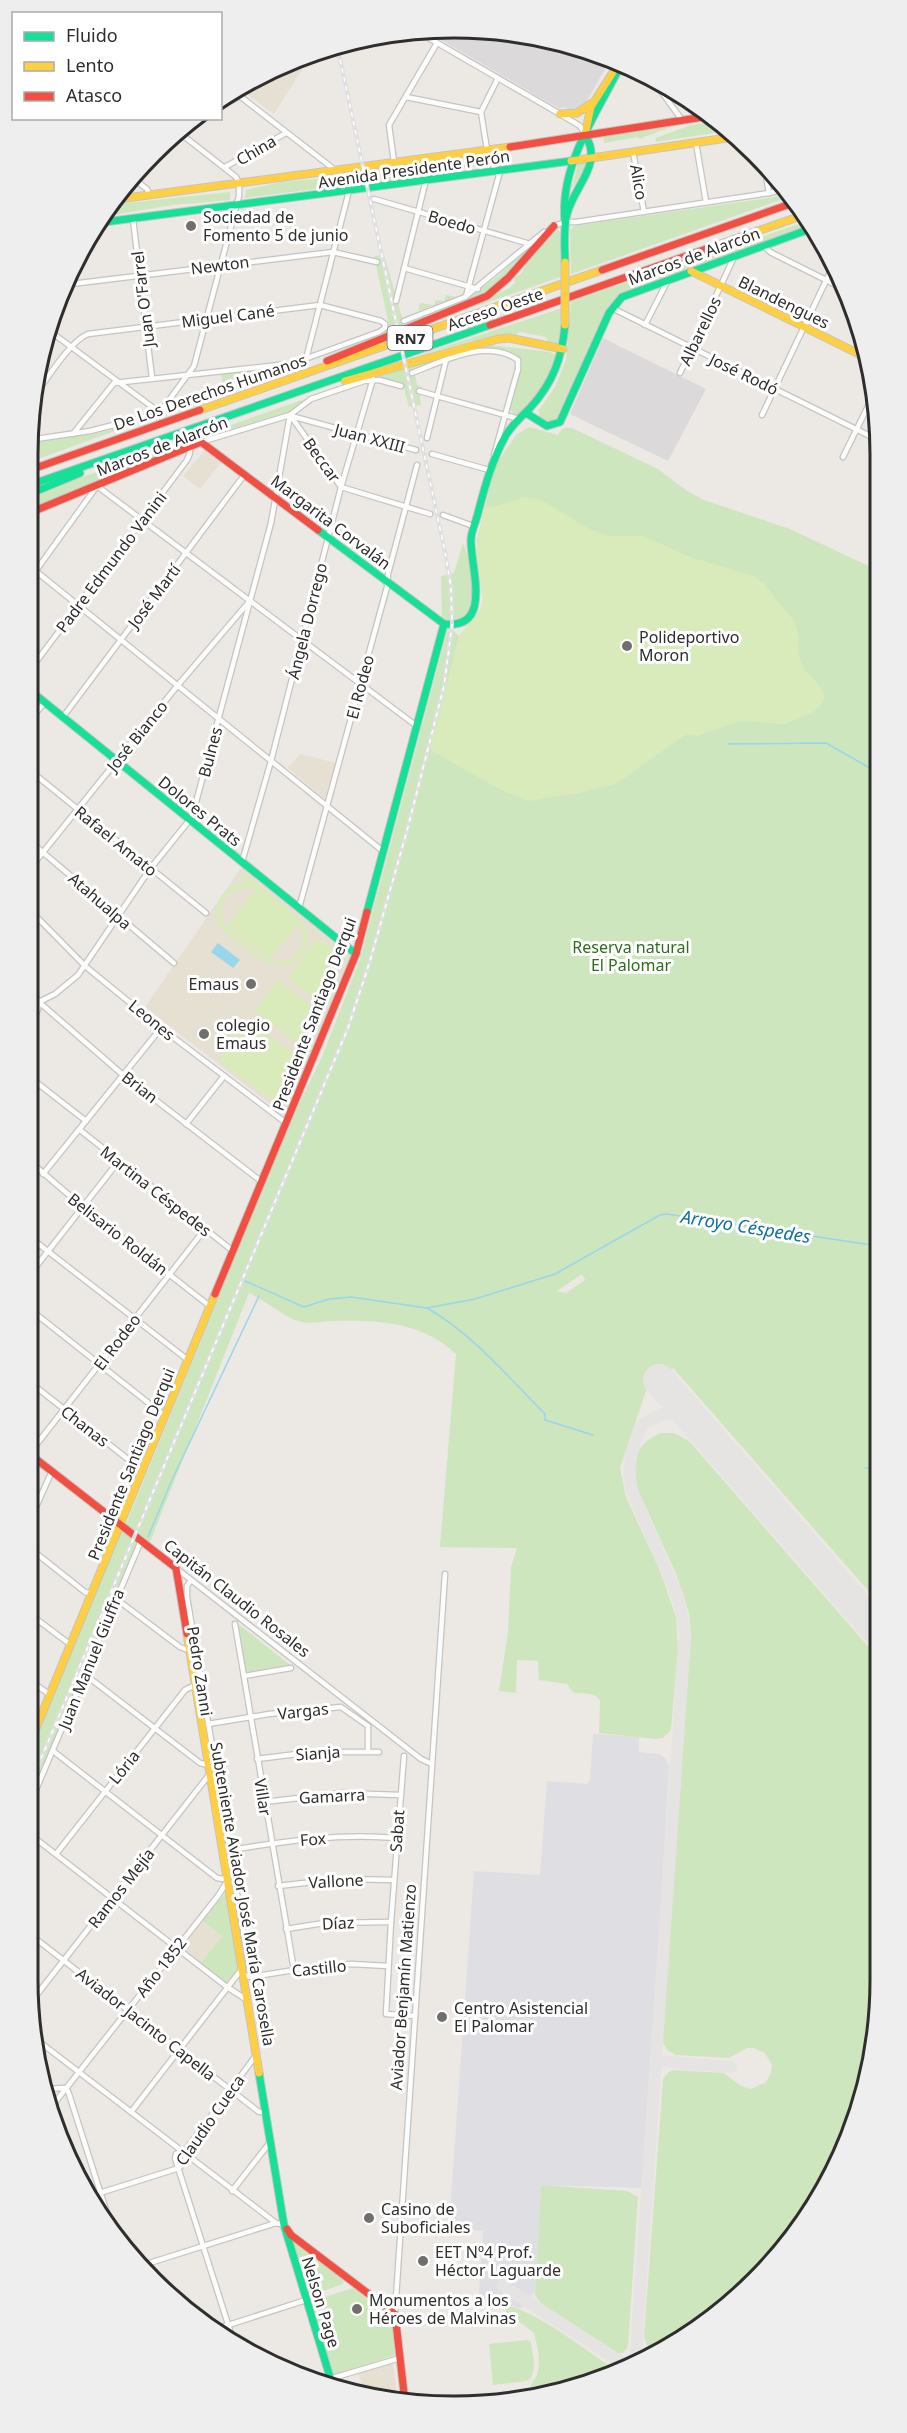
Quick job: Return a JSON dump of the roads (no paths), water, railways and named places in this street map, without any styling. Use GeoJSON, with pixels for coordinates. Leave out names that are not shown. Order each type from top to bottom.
{"type":"FeatureCollection","features":[{"type":"Feature","properties":{"kind":"main road"},"geometry":{"type":"LineString","coordinates":[[444,624],[452,625],[461,622],[475,609],[477,595],[470,544],[493,458],[507,433],[548,387],[563,349],[566,325],[565,222],[570,204],[593,158],[592,147],[585,135],[586,121],[596,99],[615,70]]}},
{"type":"Feature","properties":{"kind":"main road"},"geometry":{"type":"LineString","coordinates":[[565,222],[561,209],[574,161],[616,70]]}},
{"type":"Feature","properties":{"kind":"main road"},"geometry":{"type":"LineString","coordinates":[[560,114],[570,115],[583,111],[596,99]]}},
{"type":"Feature","properties":{"kind":"main road","name":"Avenida Presidente Perón"},"geometry":{"type":"LineString","coordinates":[[124,198],[487,150],[699,118]]}},
{"type":"Feature","properties":{"kind":"main road","name":"Avenida Presidente Perón"},"geometry":{"type":"LineString","coordinates":[[108,222],[574,161],[725,138]]}},
{"type":"Feature","properties":{"kind":"main road","name":"Acceso Oeste"},"geometry":{"type":"LineString","coordinates":[[37,467],[787,205]]}},
{"type":"Feature","properties":{"kind":"main road","name":"Acceso Oeste"},"geometry":{"type":"LineString","coordinates":[[37,482],[796,218]]}},
{"type":"Feature","properties":{"kind":"main road"},"geometry":{"type":"LineString","coordinates":[[279,384],[287,378],[487,296],[508,278],[554,226]]}},
{"type":"Feature","properties":{"kind":"main road","name":"Marcos de Alarcón"},"geometry":{"type":"LineString","coordinates":[[612,308],[622,297],[654,284],[805,231]]}},
{"type":"Feature","properties":{"kind":"main road","name":"Blandengues"},"geometry":{"type":"LineString","coordinates":[[691,271],[857,353]]}},
{"type":"Feature","properties":{"kind":"main road"},"geometry":{"type":"LineString","coordinates":[[526,413],[547,426],[552,427],[560,422],[612,308]]}},
{"type":"Feature","properties":{"kind":"main road"},"geometry":{"type":"LineString","coordinates":[[283,397],[498,339],[509,338],[563,349]]}},
{"type":"Feature","properties":{"kind":"main road","name":"Marcos de Alarcón"},"geometry":{"type":"LineString","coordinates":[[37,510],[201,442]]}},
{"type":"Feature","properties":{"kind":"main road","name":"Margarita Corvalán"},"geometry":{"type":"LineString","coordinates":[[201,442],[444,624]]}},
{"type":"Feature","properties":{"kind":"main road"},"geometry":{"type":"LineString","coordinates":[[37,491],[146,444]]}},
{"type":"Feature","properties":{"kind":"main road","name":"Presidente Santiago Derqui"},"geometry":{"type":"LineString","coordinates":[[37,1725],[356,954],[444,624]]}},
{"type":"Feature","properties":{"kind":"main road","name":"Dolores Prats"},"geometry":{"type":"LineString","coordinates":[[37,697],[356,954]]}},
{"type":"Feature","properties":{"kind":"main road","name":"Capitán Claudio Rosales"},"geometry":{"type":"LineString","coordinates":[[37,1460],[176,1568]]}},
{"type":"Feature","properties":{"kind":"main road","name":"Subteniente Aviador José María Carosella"},"geometry":{"type":"LineString","coordinates":[[176,1568],[227,1878],[246,1973],[284,2225]]}},
{"type":"Feature","properties":{"kind":"main road"},"geometry":{"type":"LineString","coordinates":[[284,2225],[291,2235],[395,2314]]}},
{"type":"Feature","properties":{"kind":"main road","name":"Nelson Page"},"geometry":{"type":"LineString","coordinates":[[284,2225],[329,2376]]}},
{"type":"Feature","properties":{"kind":"main road","name":"Aviador Benjamín Matienzo"},"geometry":{"type":"LineString","coordinates":[[395,2314],[404,2393]]}},
{"type":"Feature","properties":{"kind":"street"},"geometry":{"type":"LineString","coordinates":[[429,38],[580,126],[585,135]]}},
{"type":"Feature","properties":{"kind":"street"},"geometry":{"type":"LineString","coordinates":[[394,162],[388,128],[437,43]]}},
{"type":"Feature","properties":{"kind":"street"},"geometry":{"type":"LineString","coordinates":[[465,297],[499,171],[491,162],[487,150],[481,112],[498,78]]}},
{"type":"Feature","properties":{"kind":"street"},"geometry":{"type":"LineString","coordinates":[[664,94],[682,120]]}},
{"type":"Feature","properties":{"kind":"street"},"geometry":{"type":"LineString","coordinates":[[241,96],[335,170]]}},
{"type":"Feature","properties":{"kind":"street"},"geometry":{"type":"LineString","coordinates":[[406,97],[481,112]]}},
{"type":"Feature","properties":{"kind":"street","name":"China"},"geometry":{"type":"LineString","coordinates":[[225,167],[286,133]]}},
{"type":"Feature","properties":{"kind":"street"},"geometry":{"type":"LineString","coordinates":[[55,335],[160,411],[189,374],[194,366],[237,206],[239,183],[225,167],[185,136]]}},
{"type":"Feature","properties":{"kind":"street"},"geometry":{"type":"LineString","coordinates":[[696,143],[706,202]]}},
{"type":"Feature","properties":{"kind":"street","name":"Alico"},"geometry":{"type":"LineString","coordinates":[[633,152],[644,212]]}},
{"type":"Feature","properties":{"kind":"street"},"geometry":{"type":"LineString","coordinates":[[396,301],[426,180]]}},
{"type":"Feature","properties":{"kind":"street"},"geometry":{"type":"LineString","coordinates":[[767,180],[769,193]]}},
{"type":"Feature","properties":{"kind":"street"},"geometry":{"type":"LineString","coordinates":[[138,182],[147,189],[150,195]]}},
{"type":"Feature","properties":{"kind":"street"},"geometry":{"type":"LineString","coordinates":[[306,359],[349,191]]}},
{"type":"Feature","properties":{"kind":"street"},"geometry":{"type":"LineString","coordinates":[[404,321],[465,297],[478,289],[554,226],[565,222],[776,191]]}},
{"type":"Feature","properties":{"kind":"street","name":"Boedo"},"geometry":{"type":"LineString","coordinates":[[375,199],[530,244]]}},
{"type":"Feature","properties":{"kind":"street","name":"Juan O'Farrel"},"geometry":{"type":"LineString","coordinates":[[134,219],[152,378]]}},
{"type":"Feature","properties":{"kind":"street"},"geometry":{"type":"LineString","coordinates":[[763,245],[770,252],[833,284]]}},
{"type":"Feature","properties":{"kind":"street","name":"Newton"},"geometry":{"type":"LineString","coordinates":[[74,284],[333,252],[377,262]]}},
{"type":"Feature","properties":{"kind":"street","name":"Albarellos"},"geometry":{"type":"LineString","coordinates":[[680,373],[735,255]]}},
{"type":"Feature","properties":{"kind":"street"},"geometry":{"type":"LineString","coordinates":[[404,268],[478,289]]}},
{"type":"Feature","properties":{"kind":"street"},"geometry":{"type":"LineString","coordinates":[[762,415],[829,274]]}},
{"type":"Feature","properties":{"kind":"street"},"geometry":{"type":"LineString","coordinates":[[645,326],[668,279]]}},
{"type":"Feature","properties":{"kind":"street"},"geometry":{"type":"LineString","coordinates":[[654,284],[661,293]]}},
{"type":"Feature","properties":{"kind":"street","name":"Miguel Cané"},"geometry":{"type":"LineString","coordinates":[[72,347],[85,335],[320,305],[381,321],[386,326]]}},
{"type":"Feature","properties":{"kind":"street","name":"José Rodó"},"geometry":{"type":"LineString","coordinates":[[612,308],[869,436]]}},
{"type":"Feature","properties":{"kind":"street","name":"De Los Derechos Humanos"},"geometry":{"type":"LineString","coordinates":[[38,438],[73,434],[134,421],[379,332],[386,326]]}},
{"type":"Feature","properties":{"kind":"street"},"geometry":{"type":"LineString","coordinates":[[43,384],[72,347]]}},
{"type":"Feature","properties":{"kind":"street"},"geometry":{"type":"LineString","coordinates":[[412,373],[446,360],[483,350],[518,360],[518,369],[493,458]]}},
{"type":"Feature","properties":{"kind":"street"},"geometry":{"type":"LineString","coordinates":[[427,438],[446,360]]}},
{"type":"Feature","properties":{"kind":"street"},"geometry":{"type":"LineString","coordinates":[[73,434],[110,385],[118,381],[278,363],[290,364]]}},
{"type":"Feature","properties":{"kind":"street"},"geometry":{"type":"LineString","coordinates":[[373,379],[401,386]]}},
{"type":"Feature","properties":{"kind":"street","name":"Marcos de Alarcón"},"geometry":{"type":"LineString","coordinates":[[201,442],[290,416],[311,399],[373,379]]}},
{"type":"Feature","properties":{"kind":"street","name":"Ángela Dorrego"},"geometry":{"type":"LineString","coordinates":[[242,862],[271,761],[341,488],[373,379]]}},
{"type":"Feature","properties":{"kind":"street"},"geometry":{"type":"LineString","coordinates":[[419,391],[519,419]]}},
{"type":"Feature","properties":{"kind":"street"},"geometry":{"type":"LineString","coordinates":[[843,457],[867,408]]}},
{"type":"Feature","properties":{"kind":"street","name":"Juan XXIII"},"geometry":{"type":"LineString","coordinates":[[290,416],[416,450]]}},
{"type":"Feature","properties":{"kind":"street","name":"Beccar"},"geometry":{"type":"LineString","coordinates":[[290,416],[341,488],[430,514]]}},
{"type":"Feature","properties":{"kind":"street","name":"Bulnes"},"geometry":{"type":"LineString","coordinates":[[39,1002],[63,988],[85,966],[150,868],[189,820],[194,810],[276,498],[290,416]]}},
{"type":"Feature","properties":{"kind":"street","name":"Padre Edmundo Vanini"},"geometry":{"type":"LineString","coordinates":[[37,661],[187,460],[190,453],[189,448]]}},
{"type":"Feature","properties":{"kind":"street"},"geometry":{"type":"LineString","coordinates":[[432,454],[489,470]]}},
{"type":"Feature","properties":{"kind":"street","name":"El Rodeo"},"geometry":{"type":"LineString","coordinates":[[299,908],[361,685],[417,465]]}},
{"type":"Feature","properties":{"kind":"street","name":"José Martí"},"geometry":{"type":"LineString","coordinates":[[63,717],[245,474]]}},
{"type":"Feature","properties":{"kind":"street"},"geometry":{"type":"LineString","coordinates":[[37,570],[97,486],[418,727]]}},
{"type":"Feature","properties":{"kind":"street"},"geometry":{"type":"LineString","coordinates":[[443,514],[473,526]]}},
{"type":"Feature","properties":{"kind":"street"},"geometry":{"type":"LineString","coordinates":[[37,572],[384,852]]}},
{"type":"Feature","properties":{"kind":"street","name":"José Bianco"},"geometry":{"type":"LineString","coordinates":[[37,860],[178,685],[250,601]]}},
{"type":"Feature","properties":{"kind":"street"},"geometry":{"type":"LineString","coordinates":[[37,712],[44,703]]}},
{"type":"Feature","properties":{"kind":"street","name":"Rafael Amato"},"geometry":{"type":"LineString","coordinates":[[37,776],[206,913]]}},
{"type":"Feature","properties":{"kind":"street","name":"Atahualpa"},"geometry":{"type":"LineString","coordinates":[[37,847],[117,917],[174,963]]}},
{"type":"Feature","properties":{"kind":"street","name":"Leones"},"geometry":{"type":"LineString","coordinates":[[37,917],[85,966],[161,1028],[286,1123]]}},
{"type":"Feature","properties":{"kind":"street","name":"Brian"},"geometry":{"type":"LineString","coordinates":[[37,999],[123,1075],[262,1182]]}},
{"type":"Feature","properties":{"kind":"street"},"geometry":{"type":"LineString","coordinates":[[37,1012],[39,1002]]}},
{"type":"Feature","properties":{"kind":"street"},"geometry":{"type":"LineString","coordinates":[[43,1174],[161,1028]]}},
{"type":"Feature","properties":{"kind":"street"},"geometry":{"type":"LineString","coordinates":[[186,1124],[224,1076]]}},
{"type":"Feature","properties":{"kind":"street"},"geometry":{"type":"LineString","coordinates":[[37,1083],[86,1121]]}},
{"type":"Feature","properties":{"kind":"street","name":"Martina Céspedes"},"geometry":{"type":"LineString","coordinates":[[80,1130],[232,1251]]}},
{"type":"Feature","properties":{"kind":"street"},"geometry":{"type":"LineString","coordinates":[[37,1266],[118,1162]]}},
{"type":"Feature","properties":{"kind":"street","name":"Belisario Roldán"},"geometry":{"type":"LineString","coordinates":[[37,1168],[211,1307]]}},
{"type":"Feature","properties":{"kind":"street","name":"El Rodeo"},"geometry":{"type":"LineString","coordinates":[[37,1442],[205,1230]]}},
{"type":"Feature","properties":{"kind":"street"},"geometry":{"type":"LineString","coordinates":[[37,1243],[188,1360]]}},
{"type":"Feature","properties":{"kind":"street"},"geometry":{"type":"LineString","coordinates":[[37,1315],[165,1416]]}},
{"type":"Feature","properties":{"kind":"street","name":"Chanas"},"geometry":{"type":"LineString","coordinates":[[37,1388],[143,1471]]}},
{"type":"Feature","properties":{"kind":"street"},"geometry":{"type":"LineString","coordinates":[[37,1505],[52,1471]]}},
{"type":"Feature","properties":{"kind":"street","name":"Juan Manuel Giuffra"},"geometry":{"type":"LineString","coordinates":[[37,1788],[83,1673],[141,1541]]}},
{"type":"Feature","properties":{"kind":"street"},"geometry":{"type":"LineString","coordinates":[[37,1554],[85,1592],[92,1594]]}},
{"type":"Feature","properties":{"kind":"street","name":"Capitán Claudio Rosales"},"geometry":{"type":"LineString","coordinates":[[176,1568],[421,1759],[432,1764]]}},
{"type":"Feature","properties":{"kind":"street","name":"Aviador Benjamín Matienzo"},"geometry":{"type":"LineString","coordinates":[[395,2314],[445,1574]]}},
{"type":"Feature","properties":{"kind":"street","name":"Pedro Zanni"},"geometry":{"type":"LineString","coordinates":[[191,1580],[187,1586],[187,1597],[230,1850],[246,1973]]}},
{"type":"Feature","properties":{"kind":"street"},"geometry":{"type":"LineString","coordinates":[[115,1598],[180,1647],[188,1650]]}},
{"type":"Feature","properties":{"kind":"street"},"geometry":{"type":"LineString","coordinates":[[37,1619],[71,1645]]}},
{"type":"Feature","properties":{"kind":"street","name":"Villar"},"geometry":{"type":"LineString","coordinates":[[235,1624],[278,1887],[294,1970]]}},
{"type":"Feature","properties":{"kind":"street"},"geometry":{"type":"LineString","coordinates":[[244,1676],[291,1668]]}},
{"type":"Feature","properties":{"kind":"street"},"geometry":{"type":"LineString","coordinates":[[83,1673],[200,1763],[208,1765]]}},
{"type":"Feature","properties":{"kind":"street"},"geometry":{"type":"LineString","coordinates":[[37,1685],[50,1695]]}},
{"type":"Feature","properties":{"kind":"street","name":"Lória"},"geometry":{"type":"LineString","coordinates":[[56,1854],[185,1690],[195,1685]]}},
{"type":"Feature","properties":{"kind":"street","name":"Vargas"},"geometry":{"type":"LineString","coordinates":[[208,1724],[250,1716],[341,1707],[368,1726],[368,1751]]}},
{"type":"Feature","properties":{"kind":"street"},"geometry":{"type":"LineString","coordinates":[[53,1751],[217,1878],[227,1878]]}},
{"type":"Feature","properties":{"kind":"street","name":"Sianja"},"geometry":{"type":"LineString","coordinates":[[257,1759],[313,1752],[380,1752]]}},
{"type":"Feature","properties":{"kind":"street","name":"Sabat"},"geometry":{"type":"LineString","coordinates":[[404,1756],[388,1966],[387,2014],[415,2016]]}},
{"type":"Feature","properties":{"kind":"street","name":"Ramos Mejía"},"geometry":{"type":"LineString","coordinates":[[37,1993],[210,1774]]}},
{"type":"Feature","properties":{"kind":"street","name":"Gamarra"},"geometry":{"type":"LineString","coordinates":[[264,1802],[342,1793],[400,1796]]}},
{"type":"Feature","properties":{"kind":"street","name":"Fox"},"geometry":{"type":"LineString","coordinates":[[230,1850],[334,1837],[397,1838]]}},
{"type":"Feature","properties":{"kind":"street"},"geometry":{"type":"LineString","coordinates":[[37,1840],[227,1988],[244,1998],[248,1996]]}},
{"type":"Feature","properties":{"kind":"street","name":"Año 1852"},"geometry":{"type":"LineString","coordinates":[[56,2101],[218,1896],[227,1878]]}},
{"type":"Feature","properties":{"kind":"street","name":"Vallone"},"geometry":{"type":"LineString","coordinates":[[278,1887],[340,1879],[394,1881]]}},
{"type":"Feature","properties":{"kind":"street","name":"Díaz"},"geometry":{"type":"LineString","coordinates":[[286,1929],[324,1923],[391,1922]]}},
{"type":"Feature","properties":{"kind":"street","name":"Aviador Jacinto Capella"},"geometry":{"type":"LineString","coordinates":[[37,1940],[259,2112],[266,2112]]}},
{"type":"Feature","properties":{"kind":"street","name":"Castillo"},"geometry":{"type":"LineString","coordinates":[[246,1973],[352,1964],[388,1966]]}},
{"type":"Feature","properties":{"kind":"street"},"geometry":{"type":"LineString","coordinates":[[131,2112],[227,1988],[246,1973]]}},
{"type":"Feature","properties":{"kind":"street"},"geometry":{"type":"LineString","coordinates":[[43,2044],[232,2191],[276,2223],[284,2225]]}},
{"type":"Feature","properties":{"kind":"street","name":"Claudio Cueca"},"geometry":{"type":"LineString","coordinates":[[97,2194],[179,2168],[184,2163],[183,2153],[257,2054]]}},
{"type":"Feature","properties":{"kind":"street"},"geometry":{"type":"LineString","coordinates":[[53,2089],[67,2089],[103,2204]]}},
{"type":"Feature","properties":{"kind":"street"},"geometry":{"type":"LineString","coordinates":[[232,2191],[270,2141]]}},
{"type":"Feature","properties":{"kind":"street"},"geometry":{"type":"LineString","coordinates":[[183,2153],[175,2156],[230,2330]]}},
{"type":"Feature","properties":{"kind":"street"},"geometry":{"type":"LineString","coordinates":[[149,2263],[276,2223]]}},
{"type":"Feature","properties":{"kind":"street"},"geometry":{"type":"LineString","coordinates":[[224,2326],[306,2300]]}},
{"type":"Feature","properties":{"kind":"street"},"geometry":{"type":"LineString","coordinates":[[335,2378],[400,2358]]}},
{"type":"Feature","properties":{"kind":"water"},"geometry":{"type":"Polygon","coordinates":[[[218,943],[240,960],[233,968],[211,952],[218,943]]]}},
{"type":"Feature","properties":{"kind":"waterway"},"geometry":{"type":"LineString","coordinates":[[728,744],[826,743],[870,768]]}},
{"type":"Feature","properties":{"kind":"waterway","name":"Arroyo Céspedes"},"geometry":{"type":"LineString","coordinates":[[245,1281],[304,1307],[329,1299],[351,1297],[427,1308],[475,1299],[555,1274],[660,1215],[667,1214],[870,1245]]}},
{"type":"Feature","properties":{"kind":"waterway"},"geometry":{"type":"LineString","coordinates":[[148,1537],[171,1482],[259,1296]]}},
{"type":"Feature","properties":{"kind":"waterway"},"geometry":{"type":"LineString","coordinates":[[427,1308],[460,1330],[490,1357],[545,1414],[545,1420],[593,1435]]}},
{"type":"Feature","properties":{"kind":"waterway"},"geometry":{"type":"LineString","coordinates":[[865,1468],[870,1468]]}},
{"type":"Feature","properties":{"kind":"railway"},"geometry":{"type":"LineString","coordinates":[[37,1768],[348,1028],[370,961],[408,827],[444,686],[452,625],[451,587],[339,54]]}},
{"type":"Feature","properties":{"kind":"place","name":"Sociedad de Fomento 5 de junio"},"geometry":{"type":"Point","coordinates":[191,226]}},
{"type":"Feature","properties":{"kind":"place","name":"Polideportivo Moron"},"geometry":{"type":"Point","coordinates":[627,646]}},
{"type":"Feature","properties":{"kind":"place","name":"Emaus"},"geometry":{"type":"Point","coordinates":[251,984]}},
{"type":"Feature","properties":{"kind":"place","name":"colegio Emaus"},"geometry":{"type":"Point","coordinates":[204,1034]}},
{"type":"Feature","properties":{"kind":"place","name":"Centro Asistencial El Palomar"},"geometry":{"type":"Point","coordinates":[442,2017]}},
{"type":"Feature","properties":{"kind":"place","name":"Casino de Suboficiales"},"geometry":{"type":"Point","coordinates":[369,2218]}},
{"type":"Feature","properties":{"kind":"place","name":"EET Nº4 Prof. Héctor Laguarde"},"geometry":{"type":"Point","coordinates":[423,2261]}},
{"type":"Feature","properties":{"kind":"place","name":"Monumentos a los Héroes de Malvinas"},"geometry":{"type":"Point","coordinates":[357,2309]}},
{"type":"Feature","properties":{"kind":"park label","name":"Reserva natural El Palomar"},"geometry":{"type":"Point","coordinates":[631,956]}}]}
